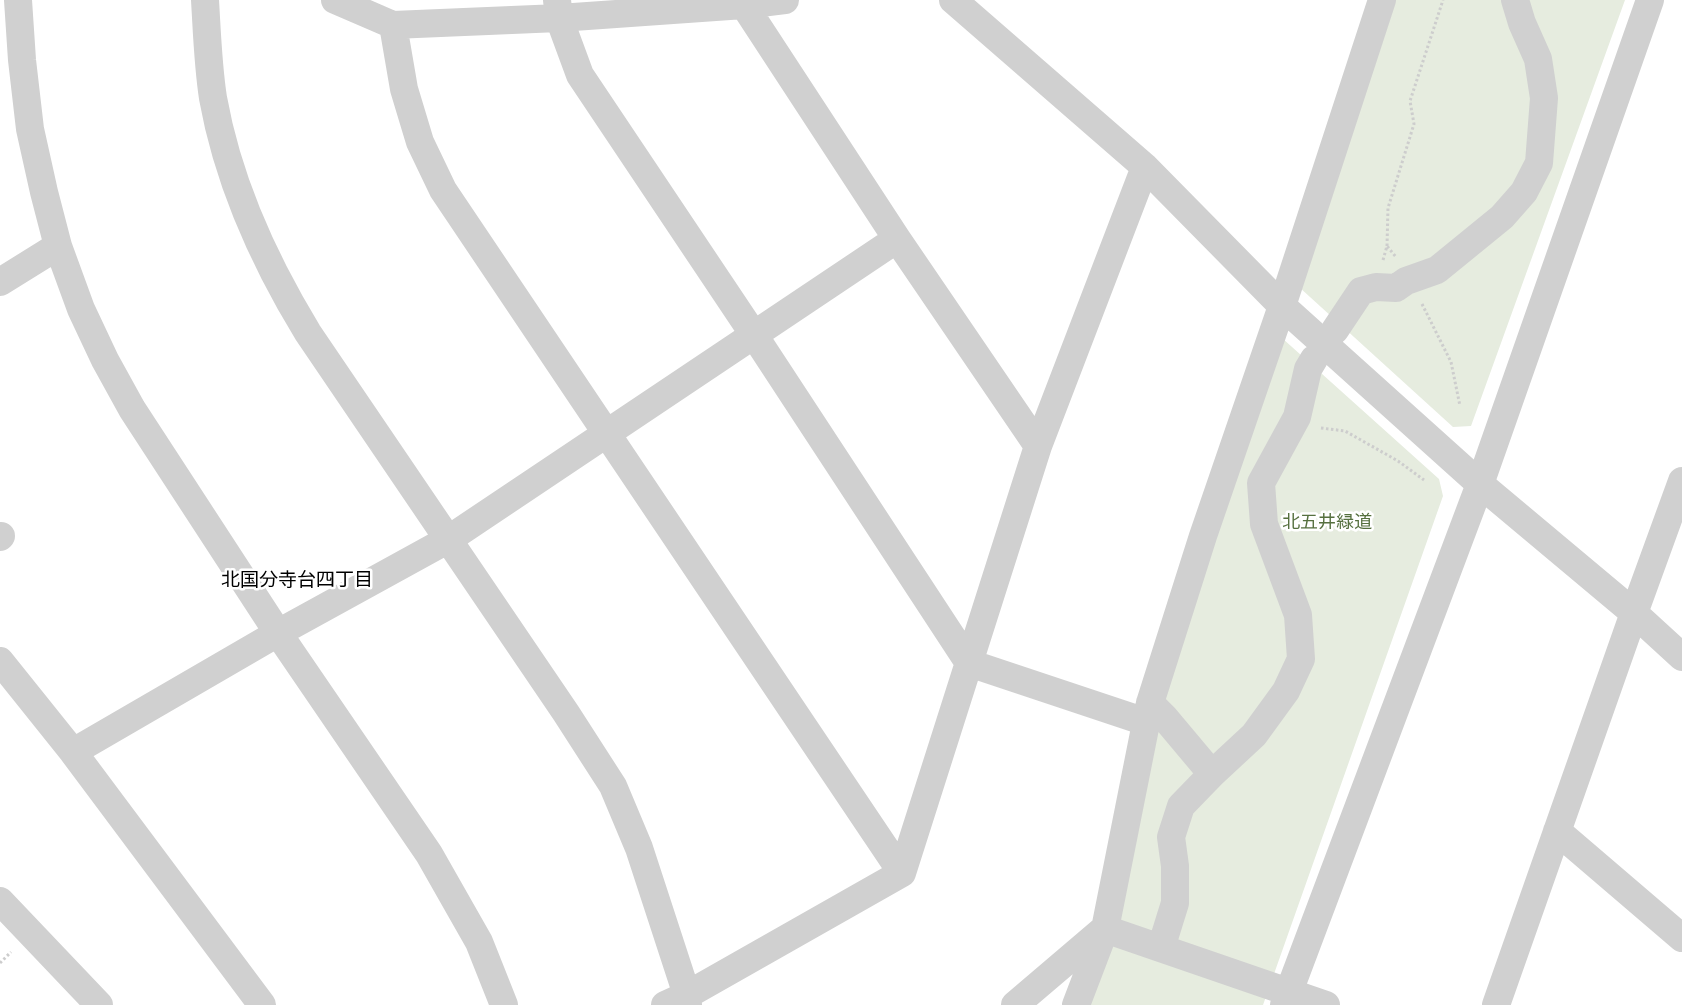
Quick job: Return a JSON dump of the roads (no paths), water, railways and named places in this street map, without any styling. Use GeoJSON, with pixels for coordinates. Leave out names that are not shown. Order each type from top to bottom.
{"type":"FeatureCollection","features":[{"type":"Feature","properties":{"kind":"street"},"geometry":{"type":"LineString","coordinates":[[18,0],[22,60],[30,129],[44,192],[58,246],[82,309],[105,360],[132,409],[278,633],[429,854],[479,942],[504,1005]]}},
{"type":"Feature","properties":{"kind":"street"},"geometry":{"type":"LineString","coordinates":[[205,0],[212,88],[224,146],[244,206],[262,248],[284,294],[308,333],[449,538],[613,786],[639,848],[680,1002],[902,873],[1038,446],[1145,167]]}},
{"type":"Feature","properties":{"kind":"street"},"geometry":{"type":"LineString","coordinates":[[335,0],[393,25],[558,9],[744,5],[785,0]]}},
{"type":"Feature","properties":{"kind":"street"},"geometry":{"type":"LineString","coordinates":[[954,0],[1145,167],[1282,306],[1480,484],[1634,613],[1682,656]]}},
{"type":"Feature","properties":{"kind":"street"},"geometry":{"type":"LineString","coordinates":[[1076,1005],[1104,929],[1148,713],[1203,536],[1282,306],[1382,0]]}},
{"type":"Feature","properties":{"kind":"street"},"geometry":{"type":"LineString","coordinates":[[1335,330],[1361,291],[1376,288],[1396,288],[1403,283],[1437,270],[1502,218],[1524,192],[1539,163],[1544,98],[1538,59],[1522,23],[1515,0]]}},
{"type":"Feature","properties":{"kind":"street"},"geometry":{"type":"LineString","coordinates":[[1286,998],[1480,484],[1650,0]]}},
{"type":"Feature","properties":{"kind":"street"},"geometry":{"type":"LineString","coordinates":[[744,5],[897,239],[1038,446]]}},
{"type":"Feature","properties":{"kind":"street"},"geometry":{"type":"LineString","coordinates":[[558,9],[580,75],[754,335],[969,663],[1165,718],[1212,774]]}},
{"type":"Feature","properties":{"kind":"street"},"geometry":{"type":"LineString","coordinates":[[393,25],[404,89],[420,142],[443,190],[902,873]]}},
{"type":"Feature","properties":{"kind":"street"},"geometry":{"type":"LineString","coordinates":[[74,752],[278,633],[449,538],[897,239]]}},
{"type":"Feature","properties":{"kind":"street"},"geometry":{"type":"LineString","coordinates":[[0,282],[58,246]]}},
{"type":"Feature","properties":{"kind":"street"},"geometry":{"type":"LineString","coordinates":[[1161,948],[1175,903],[1175,866],[1171,838],[1181,806],[1254,735],[1286,691],[1301,659],[1298,615],[1264,524],[1261,483],[1297,417],[1308,370],[1314,359]]}},
{"type":"Feature","properties":{"kind":"street"},"geometry":{"type":"LineString","coordinates":[[1496,1005],[1682,482]]}},
{"type":"Feature","properties":{"kind":"street"},"geometry":{"type":"LineString","coordinates":[[0,661],[74,752],[262,1005]]}},
{"type":"Feature","properties":{"kind":"street"},"geometry":{"type":"LineString","coordinates":[[1558,830],[1682,938]]}},
{"type":"Feature","properties":{"kind":"street"},"geometry":{"type":"LineString","coordinates":[[0,901],[99,1005]]}},
{"type":"Feature","properties":{"kind":"street"},"geometry":{"type":"LineString","coordinates":[[1104,929],[1161,948],[1286,998],[1326,1005]]}},
{"type":"Feature","properties":{"kind":"street"},"geometry":{"type":"LineString","coordinates":[[1015,1005],[1104,929]]}},
{"type":"Feature","properties":{"kind":"district","name":"北国分寺台四丁目"},"geometry":{"type":"Point","coordinates":[297,580]}},
{"type":"Feature","properties":{"kind":"park label","name":"北五井緑道"},"geometry":{"type":"Point","coordinates":[1327,522]}}]}
